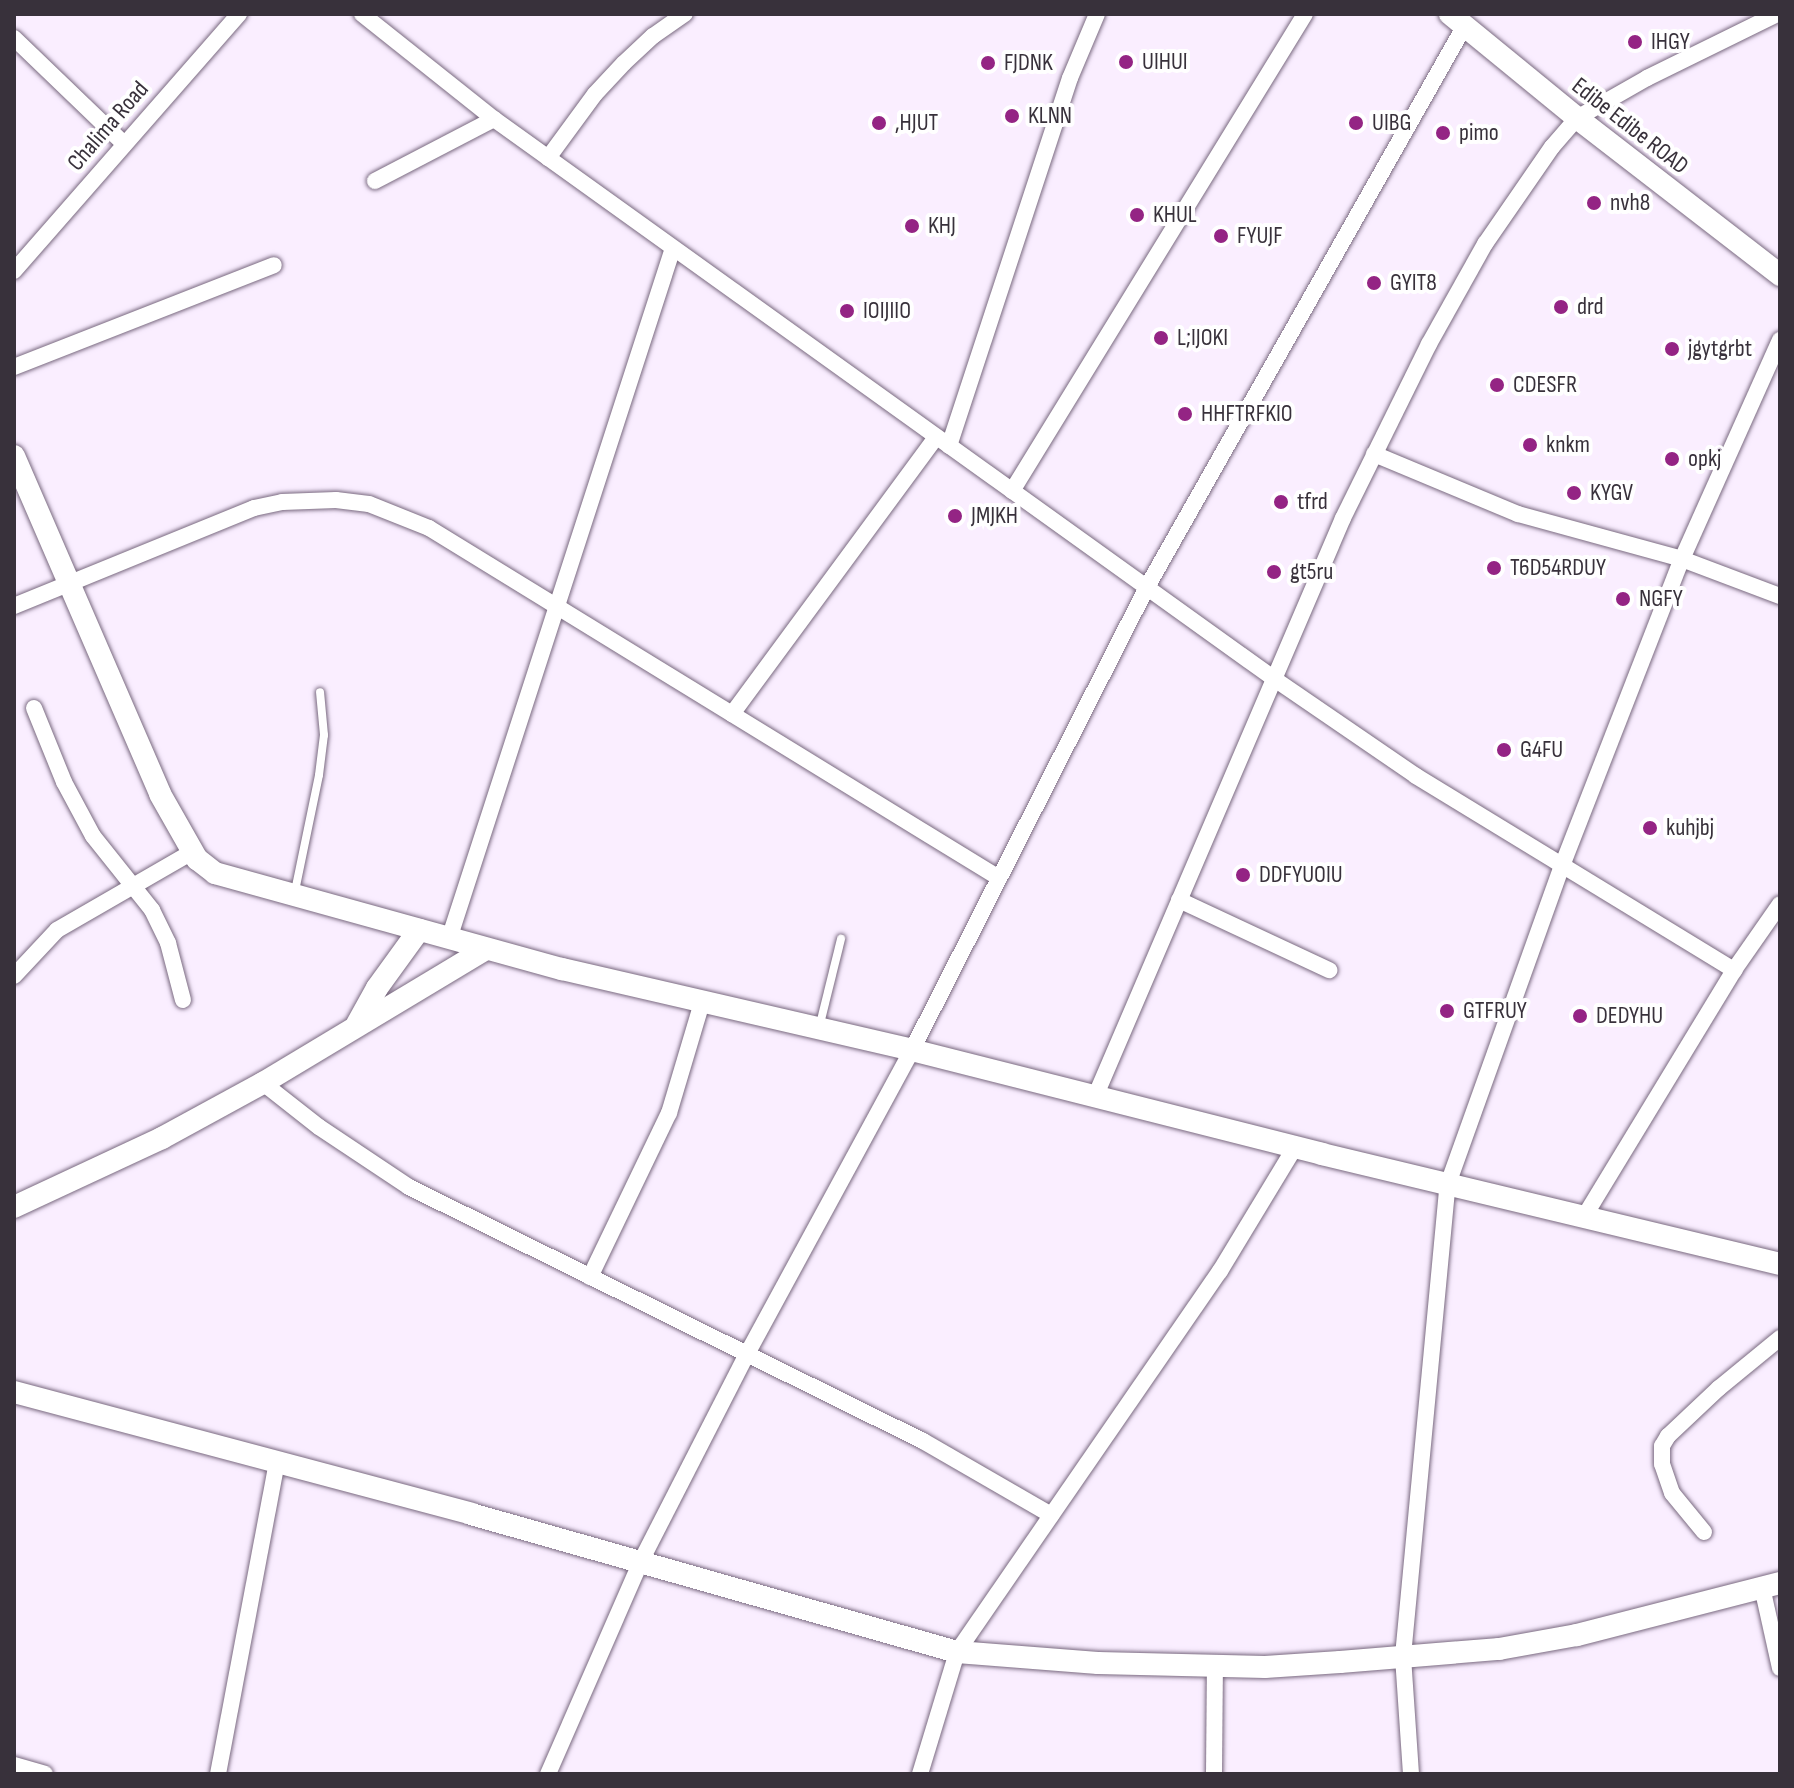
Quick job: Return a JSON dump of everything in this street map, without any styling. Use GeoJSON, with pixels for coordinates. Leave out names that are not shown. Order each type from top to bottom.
{"type":"FeatureCollection","features":[{"type":"Feature","properties":{"kind":"street","name":"Chalima Road"},"geometry":{"type":"LineString","coordinates":[[14,271],[239,14]]}},
{"type":"Feature","properties":{"kind":"street"},"geometry":{"type":"LineString","coordinates":[[362,14],[494,119],[1273,678],[1416,776],[1734,970]]}},
{"type":"Feature","properties":{"kind":"street"},"geometry":{"type":"LineString","coordinates":[[548,158],[595,94],[624,63],[653,36],[685,14]]}},
{"type":"Feature","properties":{"kind":"street"},"geometry":{"type":"LineString","coordinates":[[732,714],[942,442],[1070,78],[1097,14]]}},
{"type":"Feature","properties":{"kind":"street"},"geometry":{"type":"LineString","coordinates":[[1012,491],[1305,14]]}},
{"type":"Feature","properties":{"kind":"street"},"geometry":{"type":"LineString","coordinates":[[1095,1097],[1273,678],[1374,454],[1485,244],[1552,147],[1577,118],[1768,16]]}},
{"type":"Feature","properties":{"kind":"street"},"geometry":{"type":"LineString","coordinates":[[548,1774],[640,1563],[747,1354],[912,1050],[1147,587],[1457,21]]}},
{"type":"Feature","properties":{"kind":"street","name":"Edibe Edibe ROAD"},"geometry":{"type":"LineString","coordinates":[[1457,21],[1780,275]]}},
{"type":"Feature","properties":{"kind":"street"},"geometry":{"type":"LineString","coordinates":[[14,38],[124,144]]}},
{"type":"Feature","properties":{"kind":"street"},"geometry":{"type":"LineString","coordinates":[[375,181],[494,119]]}},
{"type":"Feature","properties":{"kind":"street"},"geometry":{"type":"LineString","coordinates":[[449,939],[673,248]]}},
{"type":"Feature","properties":{"kind":"street"},"geometry":{"type":"LineString","coordinates":[[14,367],[274,265]]}},
{"type":"Feature","properties":{"kind":"street"},"geometry":{"type":"LineString","coordinates":[[1411,1774],[1403,1656],[1448,1184],[1562,866],[1682,559],[1780,340]]}},
{"type":"Feature","properties":{"kind":"street"},"geometry":{"type":"LineString","coordinates":[[1374,454],[1518,514],[1682,559],[1780,596]]}},
{"type":"Feature","properties":{"kind":"street"},"geometry":{"type":"LineString","coordinates":[[14,456],[160,794],[192,852],[215,873],[486,949],[912,1050],[1295,1147],[1780,1264]]}},
{"type":"Feature","properties":{"kind":"street"},"geometry":{"type":"LineString","coordinates":[[14,606],[254,508],[282,502],[336,500],[369,504],[403,514],[999,878]]}},
{"type":"Feature","properties":{"kind":"street"},"geometry":{"type":"LineString","coordinates":[[34,708],[64,782],[93,836],[130,887],[152,910],[168,943],[183,1000]]}},
{"type":"Feature","properties":{"kind":"street"},"geometry":{"type":"LineString","coordinates":[[14,976],[57,930],[192,852]]}},
{"type":"Feature","properties":{"kind":"street"},"geometry":{"type":"LineString","coordinates":[[1179,900],[1329,970]]}},
{"type":"Feature","properties":{"kind":"street"},"geometry":{"type":"LineString","coordinates":[[1584,1217],[1734,970],[1780,904]]}},
{"type":"Feature","properties":{"kind":"street"},"geometry":{"type":"LineString","coordinates":[[357,1024],[377,988],[419,930]]}},
{"type":"Feature","properties":{"kind":"street"},"geometry":{"type":"LineString","coordinates":[[14,1207],[162,1138],[263,1083],[357,1024],[404,1002],[486,949]]}},
{"type":"Feature","properties":{"kind":"street"},"geometry":{"type":"LineString","coordinates":[[590,1277],[669,1113],[702,1002]]}},
{"type":"Feature","properties":{"kind":"street"},"geometry":{"type":"LineString","coordinates":[[263,1083],[319,1127],[409,1187],[923,1441],[1051,1515]]}},
{"type":"Feature","properties":{"kind":"street"},"geometry":{"type":"LineString","coordinates":[[920,1774],[957,1652],[1220,1271],[1295,1147]]}},
{"type":"Feature","properties":{"kind":"street"},"geometry":{"type":"LineString","coordinates":[[1704,1532],[1672,1493],[1662,1464],[1662,1446],[1668,1436],[1719,1388],[1780,1338]]}},
{"type":"Feature","properties":{"kind":"street"},"geometry":{"type":"LineString","coordinates":[[14,1392],[957,1652],[1098,1663],[1265,1667],[1499,1649],[1577,1635],[1771,1585],[1780,1668]]}},
{"type":"Feature","properties":{"kind":"street"},"geometry":{"type":"LineString","coordinates":[[218,1774],[277,1463]]}},
{"type":"Feature","properties":{"kind":"street"},"geometry":{"type":"LineString","coordinates":[[1214,1774],[1215,1666]]}},
{"type":"Feature","properties":{"kind":"street"},"geometry":{"type":"LineString","coordinates":[[14,1765],[45,1774]]}},
{"type":"Feature","properties":{"kind":"lane"},"geometry":{"type":"LineString","coordinates":[[294,896],[319,775],[324,735],[320,692]]}},
{"type":"Feature","properties":{"kind":"lane"},"geometry":{"type":"LineString","coordinates":[[819,1028],[841,939]]}},
{"type":"Feature","properties":{"kind":"place","name":"IHGY"},"geometry":{"type":"Point","coordinates":[1635,42]}},
{"type":"Feature","properties":{"kind":"place","name":"UIHUI"},"geometry":{"type":"Point","coordinates":[1126,62]}},
{"type":"Feature","properties":{"kind":"place","name":"FJDNK"},"geometry":{"type":"Point","coordinates":[988,63]}},
{"type":"Feature","properties":{"kind":"place","name":"KLNN"},"geometry":{"type":"Point","coordinates":[1012,116]}},
{"type":"Feature","properties":{"kind":"place","name":",HJUT"},"geometry":{"type":"Point","coordinates":[879,123]}},
{"type":"Feature","properties":{"kind":"place","name":"UIBG"},"geometry":{"type":"Point","coordinates":[1356,123]}},
{"type":"Feature","properties":{"kind":"place","name":"pimo"},"geometry":{"type":"Point","coordinates":[1443,133]}},
{"type":"Feature","properties":{"kind":"place","name":"nvh8"},"geometry":{"type":"Point","coordinates":[1594,203]}},
{"type":"Feature","properties":{"kind":"place","name":"KHUL"},"geometry":{"type":"Point","coordinates":[1137,215]}},
{"type":"Feature","properties":{"kind":"place","name":"KHJ"},"geometry":{"type":"Point","coordinates":[912,226]}},
{"type":"Feature","properties":{"kind":"place","name":"FYUJF"},"geometry":{"type":"Point","coordinates":[1221,236]}},
{"type":"Feature","properties":{"kind":"place","name":"GYIT8"},"geometry":{"type":"Point","coordinates":[1374,283]}},
{"type":"Feature","properties":{"kind":"place","name":"drd"},"geometry":{"type":"Point","coordinates":[1561,307]}},
{"type":"Feature","properties":{"kind":"place","name":"IOIJIIO"},"geometry":{"type":"Point","coordinates":[847,311]}},
{"type":"Feature","properties":{"kind":"place","name":"L;IJOKI"},"geometry":{"type":"Point","coordinates":[1161,338]}},
{"type":"Feature","properties":{"kind":"place","name":"jgytgrbt"},"geometry":{"type":"Point","coordinates":[1672,349]}},
{"type":"Feature","properties":{"kind":"place","name":"CDESFR"},"geometry":{"type":"Point","coordinates":[1497,385]}},
{"type":"Feature","properties":{"kind":"place","name":"HHFTRFKIO"},"geometry":{"type":"Point","coordinates":[1185,414]}},
{"type":"Feature","properties":{"kind":"place","name":"knkm"},"geometry":{"type":"Point","coordinates":[1530,445]}},
{"type":"Feature","properties":{"kind":"place","name":"opkj"},"geometry":{"type":"Point","coordinates":[1672,459]}},
{"type":"Feature","properties":{"kind":"place","name":"KYGV"},"geometry":{"type":"Point","coordinates":[1574,493]}},
{"type":"Feature","properties":{"kind":"place","name":"tfrd"},"geometry":{"type":"Point","coordinates":[1281,502]}},
{"type":"Feature","properties":{"kind":"place","name":"JMJKH"},"geometry":{"type":"Point","coordinates":[955,516]}},
{"type":"Feature","properties":{"kind":"place","name":"T6D54RDUY"},"geometry":{"type":"Point","coordinates":[1494,568]}},
{"type":"Feature","properties":{"kind":"place","name":"gt5ru"},"geometry":{"type":"Point","coordinates":[1274,572]}},
{"type":"Feature","properties":{"kind":"place","name":"NGFY"},"geometry":{"type":"Point","coordinates":[1623,599]}},
{"type":"Feature","properties":{"kind":"place","name":"G4FU"},"geometry":{"type":"Point","coordinates":[1504,750]}},
{"type":"Feature","properties":{"kind":"place","name":"kuhjbj"},"geometry":{"type":"Point","coordinates":[1650,828]}},
{"type":"Feature","properties":{"kind":"place","name":"DDFYUOIU"},"geometry":{"type":"Point","coordinates":[1243,875]}},
{"type":"Feature","properties":{"kind":"place","name":"GTFRUY"},"geometry":{"type":"Point","coordinates":[1447,1011]}},
{"type":"Feature","properties":{"kind":"place","name":"DEDYHU"},"geometry":{"type":"Point","coordinates":[1580,1016]}}]}
